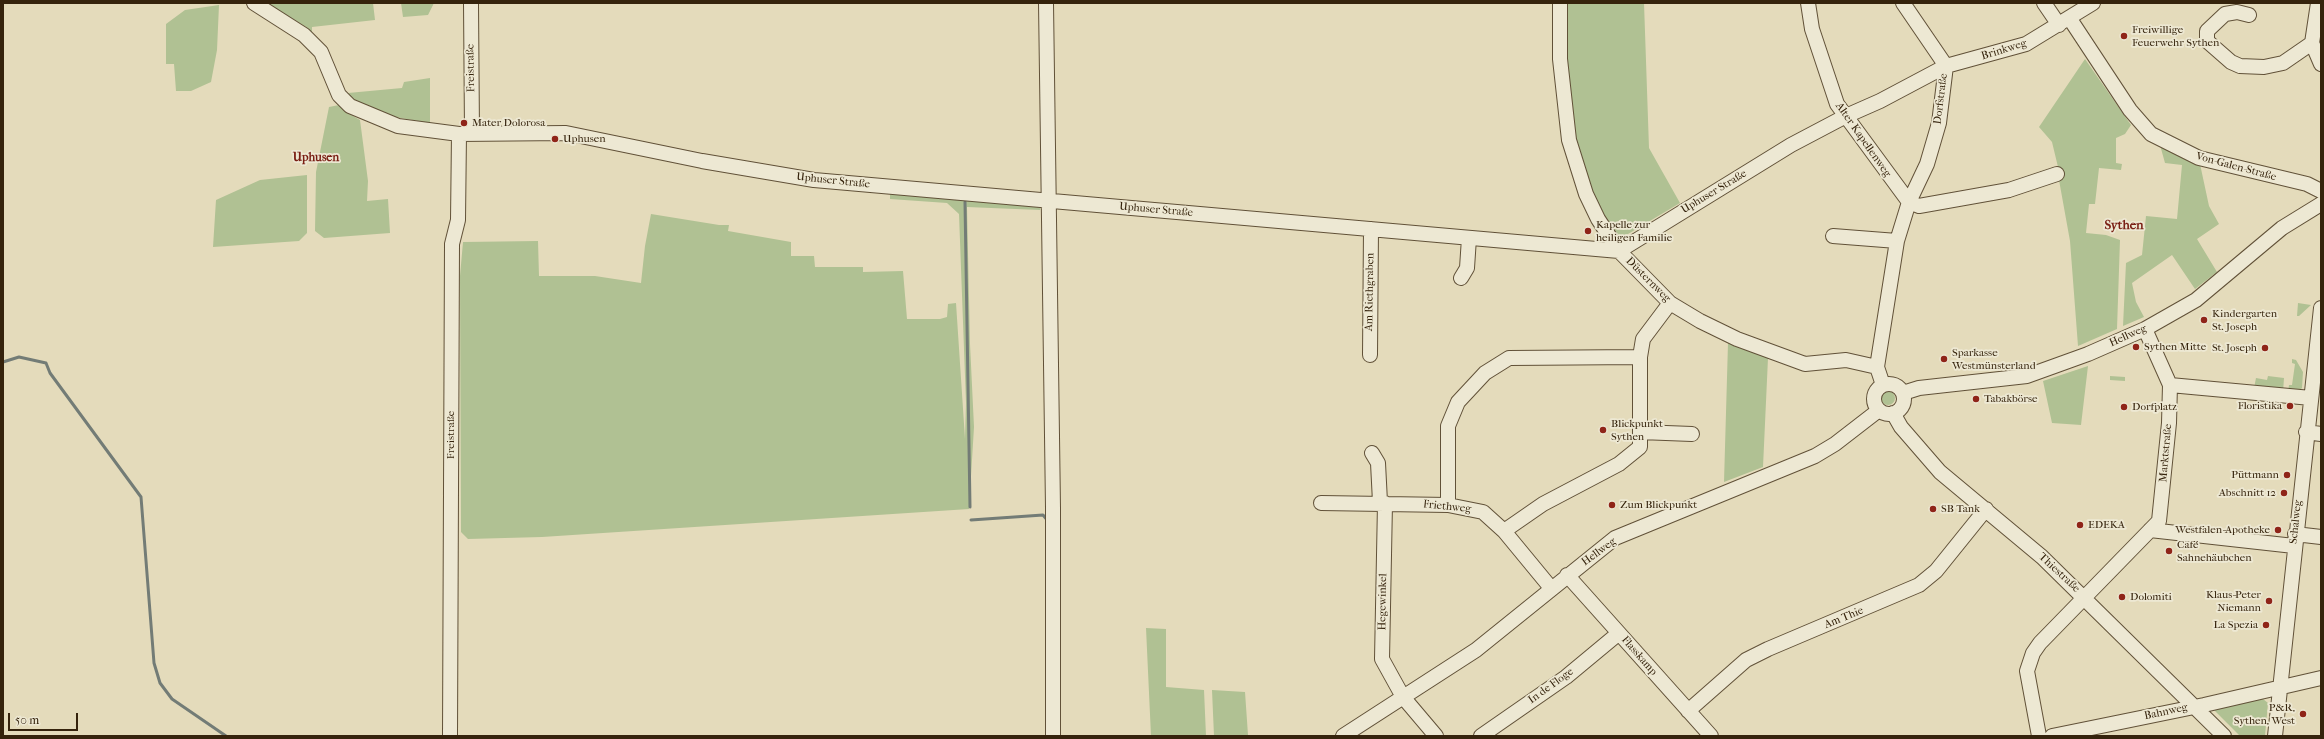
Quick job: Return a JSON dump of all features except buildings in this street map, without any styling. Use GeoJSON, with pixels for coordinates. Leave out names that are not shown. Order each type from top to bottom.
{"type":"FeatureCollection","features":[{"type":"Feature","properties":{"kind":"street","name":"Uphuser Straße"},"geometry":{"type":"LineString","coordinates":[[254,3],[304,35],[321,52],[339,95],[350,106],[398,126],[465,133],[566,133],[702,161],[814,180],[1619,251],[1791,145],[1846,116],[1880,101],[1946,66]]}},
{"type":"Feature","properties":{"kind":"street","name":"Freistraße"},"geometry":{"type":"LineString","coordinates":[[450,736],[452,244],[458,220],[465,133],[470,3]]}},
{"type":"Feature","properties":{"kind":"street"},"geometry":{"type":"LineString","coordinates":[[1046,3],[1054,508],[1054,736]]}},
{"type":"Feature","properties":{"kind":"street","name":"Düsternweg"},"geometry":{"type":"LineString","coordinates":[[1560,3],[1560,59],[1569,140],[1586,194],[1598,219],[1619,251],[1670,303],[1700,321],[1737,339],[1805,364],[1846,360],[1877,367]]}},
{"type":"Feature","properties":{"kind":"street","name":"Alter Kapellenweg"},"geometry":{"type":"LineString","coordinates":[[1808,3],[1812,29],[1827,78],[1837,104],[1909,202]]}},
{"type":"Feature","properties":{"kind":"street","name":"Dorfstraße"},"geometry":{"type":"LineString","coordinates":[[1877,367],[1897,241],[1909,202],[1927,164],[1939,123],[1946,66],[1903,3]]}},
{"type":"Feature","properties":{"kind":"street"},"geometry":{"type":"LineString","coordinates":[[2044,3],[2064,22]]}},
{"type":"Feature","properties":{"kind":"street","name":"Brinkweg"},"geometry":{"type":"LineString","coordinates":[[1946,66],[2026,44],[2093,3]]}},
{"type":"Feature","properties":{"kind":"street"},"geometry":{"type":"LineString","coordinates":[[2318,3],[2312,43],[2321,64]]}},
{"type":"Feature","properties":{"kind":"street"},"geometry":{"type":"LineString","coordinates":[[2248,15],[2236,12],[2225,14],[2207,31],[2207,41],[2231,62],[2240,66],[2264,67],[2283,62],[2312,43]]}},
{"type":"Feature","properties":{"kind":"street","name":"Von-Galen-Straße"},"geometry":{"type":"LineString","coordinates":[[2064,22],[2130,110],[2151,134],[2199,158],[2307,184],[2321,191]]}},
{"type":"Feature","properties":{"kind":"street"},"geometry":{"type":"LineString","coordinates":[[1909,202],[1919,206],[2009,190],[2058,174]]}},
{"type":"Feature","properties":{"kind":"street","name":"Hellweg"},"geometry":{"type":"LineString","coordinates":[[1903,393],[1919,388],[2027,376],[2088,354],[2145,329],[2196,300],[2282,228],[2321,204]]}},
{"type":"Feature","properties":{"kind":"street","name":"Am Riethgraben"},"geometry":{"type":"LineString","coordinates":[[1370,355],[1371,229]]}},
{"type":"Feature","properties":{"kind":"street"},"geometry":{"type":"LineString","coordinates":[[1833,236],[1897,241]]}},
{"type":"Feature","properties":{"kind":"street"},"geometry":{"type":"LineString","coordinates":[[1461,278],[1467,268],[1468,238]]}},
{"type":"Feature","properties":{"kind":"street"},"geometry":{"type":"LineString","coordinates":[[1504,531],[1543,504],[1618,464],[1640,447],[1640,357],[1643,339],[1670,303]]}},
{"type":"Feature","properties":{"kind":"street","name":"Schalweg"},"geometry":{"type":"LineString","coordinates":[[2275,736],[2294,540],[2306,432],[2318,351],[2321,308]]}},
{"type":"Feature","properties":{"kind":"street","name":"Marktstraße"},"geometry":{"type":"LineString","coordinates":[[2039,736],[2027,671],[2033,653],[2040,643],[2159,521],[2169,423],[2170,385],[2145,329]]}},
{"type":"Feature","properties":{"kind":"street"},"geometry":{"type":"LineString","coordinates":[[1448,505],[1448,426],[1458,402],[1485,373],[1509,358],[1640,357]]}},
{"type":"Feature","properties":{"kind":"street"},"geometry":{"type":"LineString","coordinates":[[1877,367],[1884,385]]}},
{"type":"Feature","properties":{"kind":"street"},"geometry":{"type":"LineString","coordinates":[[1884,385],[1895,385],[1903,393],[1902,405],[1893,413],[1886,413],[1879,410],[1874,396],[1876,391],[1884,385]]}},
{"type":"Feature","properties":{"kind":"street"},"geometry":{"type":"LineString","coordinates":[[2170,385],[2311,398]]}},
{"type":"Feature","properties":{"kind":"street","name":"Hellweg"},"geometry":{"type":"LineString","coordinates":[[1343,736],[1476,650],[1567,575],[1616,538],[1815,456],[1835,444],[1879,410]]}},
{"type":"Feature","properties":{"kind":"street","name":"Thiestraße"},"geometry":{"type":"LineString","coordinates":[[1893,413],[1901,427],[1936,468],[2042,557],[2224,736]]}},
{"type":"Feature","properties":{"kind":"street"},"geometry":{"type":"LineString","coordinates":[[1640,432],[1692,434]]}},
{"type":"Feature","properties":{"kind":"street"},"geometry":{"type":"LineString","coordinates":[[2306,432],[2321,434]]}},
{"type":"Feature","properties":{"kind":"street"},"geometry":{"type":"LineString","coordinates":[[1372,453],[1378,463],[1382,502]]}},
{"type":"Feature","properties":{"kind":"street","name":"Friethweg"},"geometry":{"type":"LineString","coordinates":[[1321,503],[1382,502],[1448,505],[1483,512],[1504,531],[1551,588]]}},
{"type":"Feature","properties":{"kind":"street","name":"Hegewinkel"},"geometry":{"type":"LineString","coordinates":[[1382,502],[1382,659],[1403,697]]}},
{"type":"Feature","properties":{"kind":"street","name":"Am Thie"},"geometry":{"type":"LineString","coordinates":[[1688,711],[1746,660],[1768,649],[1919,585],[1936,571],[1986,509]]}},
{"type":"Feature","properties":{"kind":"street"},"geometry":{"type":"LineString","coordinates":[[2150,530],[2294,540],[2321,537]]}},
{"type":"Feature","properties":{"kind":"street","name":"Flasskamp"},"geometry":{"type":"LineString","coordinates":[[1567,575],[1711,736]]}},
{"type":"Feature","properties":{"kind":"street","name":"In de Floge"},"geometry":{"type":"LineString","coordinates":[[1481,736],[1566,677],[1619,633]]}},
{"type":"Feature","properties":{"kind":"street","name":"Bahnweg"},"geometry":{"type":"LineString","coordinates":[[2052,736],[2204,705],[2321,678]]}},
{"type":"Feature","properties":{"kind":"street"},"geometry":{"type":"LineString","coordinates":[[1403,697],[1436,736]]}},
{"type":"Feature","properties":{"kind":"green space"},"geometry":{"type":"Polygon","coordinates":[[[266,3],[373,3],[375,20],[312,27],[312,33],[306,27],[266,3]]]}},
{"type":"Feature","properties":{"kind":"green space"},"geometry":{"type":"Polygon","coordinates":[[[401,3],[434,3],[428,15],[403,17],[401,3]]]}},
{"type":"Feature","properties":{"kind":"green space"},"geometry":{"type":"Polygon","coordinates":[[[1564,3],[1644,3],[1649,148],[1680,203],[1623,237],[1612,234],[1584,179],[1566,98],[1564,3]]]}},
{"type":"Feature","properties":{"kind":"green space"},"geometry":{"type":"Polygon","coordinates":[[[219,5],[217,50],[211,82],[191,91],[176,91],[174,64],[166,64],[166,24],[185,10],[219,5]]]}},
{"type":"Feature","properties":{"kind":"green space"},"geometry":{"type":"Polygon","coordinates":[[[2085,59],[2131,125],[2125,134],[2116,138],[2116,163],[2122,164],[2121,170],[2099,168],[2095,204],[2089,204],[2086,233],[2106,235],[2120,240],[2117,329],[2078,346],[2070,241],[2058,167],[2052,142],[2039,127],[2085,59]]]}},
{"type":"Feature","properties":{"kind":"green space"},"geometry":{"type":"Polygon","coordinates":[[[430,78],[430,123],[383,115],[353,100],[348,93],[402,88],[404,82],[430,78]]]}},
{"type":"Feature","properties":{"kind":"green space"},"geometry":{"type":"Polygon","coordinates":[[[339,105],[346,112],[360,120],[368,181],[367,201],[388,199],[390,233],[324,238],[315,231],[316,172],[329,107],[339,105]]]}},
{"type":"Feature","properties":{"kind":"green space"},"geometry":{"type":"Polygon","coordinates":[[[2160,145],[2200,164],[2209,206],[2219,224],[2197,239],[2217,272],[2195,289],[2172,255],[2132,283],[2136,302],[2144,317],[2123,326],[2126,263],[2142,255],[2146,216],[2177,219],[2182,165],[2165,163],[2160,145]]]}},
{"type":"Feature","properties":{"kind":"green space"},"geometry":{"type":"Polygon","coordinates":[[[307,175],[307,233],[299,241],[213,247],[216,200],[260,180],[307,175]]]}},
{"type":"Feature","properties":{"kind":"green space"},"geometry":{"type":"Polygon","coordinates":[[[890,190],[1041,206],[1040,210],[967,207],[970,344],[974,427],[969,509],[542,537],[468,539],[461,532],[460,276],[463,242],[538,241],[539,276],[595,276],[641,283],[645,246],[651,214],[719,225],[729,225],[728,231],[791,242],[791,256],[814,256],[815,267],[863,267],[863,272],[903,271],[907,319],[940,319],[947,317],[948,304],[956,303],[965,439],[966,403],[959,214],[947,203],[890,199],[890,190]]]}},
{"type":"Feature","properties":{"kind":"green space"},"geometry":{"type":"Polygon","coordinates":[[[2298,303],[2311,305],[2299,316],[2297,316],[2298,303]]]}},
{"type":"Feature","properties":{"kind":"green space"},"geometry":{"type":"Polygon","coordinates":[[[1728,343],[1768,358],[1763,467],[1724,482],[1728,343]]]}},
{"type":"Feature","properties":{"kind":"green space"},"geometry":{"type":"Polygon","coordinates":[[[2292,359],[2296,360],[2303,372],[2302,388],[2297,393],[2288,392],[2289,385],[2292,385],[2295,364],[2292,363],[2292,359]]]}},
{"type":"Feature","properties":{"kind":"green space"},"geometry":{"type":"Polygon","coordinates":[[[2088,366],[2081,425],[2052,423],[2043,381],[2088,366]]]}},
{"type":"Feature","properties":{"kind":"green space"},"geometry":{"type":"Polygon","coordinates":[[[2110,376],[2125,377],[2125,381],[2110,380],[2110,376]]]}},
{"type":"Feature","properties":{"kind":"green space"},"geometry":{"type":"Polygon","coordinates":[[[2268,376],[2284,378],[2283,392],[2254,388],[2256,378],[2267,380],[2268,376]]]}},
{"type":"Feature","properties":{"kind":"green space"},"geometry":{"type":"Polygon","coordinates":[[[1888,391],[1893,393],[1895,398],[1893,403],[1888,405],[1883,403],[1881,398],[1883,393],[1888,391]]]}},
{"type":"Feature","properties":{"kind":"green space"},"geometry":{"type":"Polygon","coordinates":[[[1146,628],[1166,629],[1166,687],[1204,690],[1206,736],[1151,736],[1146,628]]]}},
{"type":"Feature","properties":{"kind":"green space"},"geometry":{"type":"Polygon","coordinates":[[[1212,690],[1245,692],[1248,735],[1214,736],[1212,690]]]}},
{"type":"Feature","properties":{"kind":"green space"},"geometry":{"type":"Polygon","coordinates":[[[2263,699],[2268,703],[2265,736],[2240,736],[2213,709],[2263,699]]]}},
{"type":"Feature","properties":{"kind":"waterway"},"geometry":{"type":"LineString","coordinates":[[965,202],[970,507]]}},
{"type":"Feature","properties":{"kind":"waterway"},"geometry":{"type":"LineString","coordinates":[[3,362],[19,357],[46,363],[50,373],[141,497],[154,663],[160,683],[172,699],[226,736]]}},
{"type":"Feature","properties":{"kind":"waterway"},"geometry":{"type":"LineString","coordinates":[[971,520],[1043,515],[1048,521]]}},
{"type":"Feature","properties":{"kind":"place","name":"Freiwillige Feuerwehr Sythen"},"geometry":{"type":"Point","coordinates":[2124,36]}},
{"type":"Feature","properties":{"kind":"place","name":"Mater Dolorosa"},"geometry":{"type":"Point","coordinates":[464,123]}},
{"type":"Feature","properties":{"kind":"place","name":"Uphusen"},"geometry":{"type":"Point","coordinates":[555,139]}},
{"type":"Feature","properties":{"kind":"place","name":"Kapelle zur heiligen Familie"},"geometry":{"type":"Point","coordinates":[1588,231]}},
{"type":"Feature","properties":{"kind":"place","name":"Kindergarten St. Joseph"},"geometry":{"type":"Point","coordinates":[2204,320]}},
{"type":"Feature","properties":{"kind":"place","name":"Sythen Mitte"},"geometry":{"type":"Point","coordinates":[2136,347]}},
{"type":"Feature","properties":{"kind":"place","name":"St. Joseph"},"geometry":{"type":"Point","coordinates":[2265,348]}},
{"type":"Feature","properties":{"kind":"place","name":"Sparkasse Westmünsterland"},"geometry":{"type":"Point","coordinates":[1944,359]}},
{"type":"Feature","properties":{"kind":"place","name":"Tabakbörse"},"geometry":{"type":"Point","coordinates":[1976,399]}},
{"type":"Feature","properties":{"kind":"place","name":"Floristika"},"geometry":{"type":"Point","coordinates":[2290,406]}},
{"type":"Feature","properties":{"kind":"place","name":"Dorfplatz"},"geometry":{"type":"Point","coordinates":[2124,407]}},
{"type":"Feature","properties":{"kind":"place","name":"Blickpunkt Sythen"},"geometry":{"type":"Point","coordinates":[1603,430]}},
{"type":"Feature","properties":{"kind":"place","name":"Püttmann"},"geometry":{"type":"Point","coordinates":[2287,475]}},
{"type":"Feature","properties":{"kind":"place","name":"Abschnitt 12"},"geometry":{"type":"Point","coordinates":[2284,493]}},
{"type":"Feature","properties":{"kind":"place","name":"Zum Blickpunkt"},"geometry":{"type":"Point","coordinates":[1612,505]}},
{"type":"Feature","properties":{"kind":"place","name":"SB Tank"},"geometry":{"type":"Point","coordinates":[1933,509]}},
{"type":"Feature","properties":{"kind":"place","name":"EDEKA"},"geometry":{"type":"Point","coordinates":[2080,525]}},
{"type":"Feature","properties":{"kind":"place","name":"Westfalen-Apotheke"},"geometry":{"type":"Point","coordinates":[2278,530]}},
{"type":"Feature","properties":{"kind":"place","name":"Café Sahnehäubchen"},"geometry":{"type":"Point","coordinates":[2169,551]}},
{"type":"Feature","properties":{"kind":"place","name":"Dolomiti"},"geometry":{"type":"Point","coordinates":[2122,597]}},
{"type":"Feature","properties":{"kind":"place","name":"Klaus-Peter Niemann"},"geometry":{"type":"Point","coordinates":[2269,601]}},
{"type":"Feature","properties":{"kind":"place","name":"La Spezia"},"geometry":{"type":"Point","coordinates":[2266,625]}},
{"type":"Feature","properties":{"kind":"place","name":"P&R, Sythen, West"},"geometry":{"type":"Point","coordinates":[2303,714]}},
{"type":"Feature","properties":{"kind":"district","name":"Uphusen"},"geometry":{"type":"Point","coordinates":[316,158]}},
{"type":"Feature","properties":{"kind":"district","name":"Sythen"},"geometry":{"type":"Point","coordinates":[2124,226]}}]}
